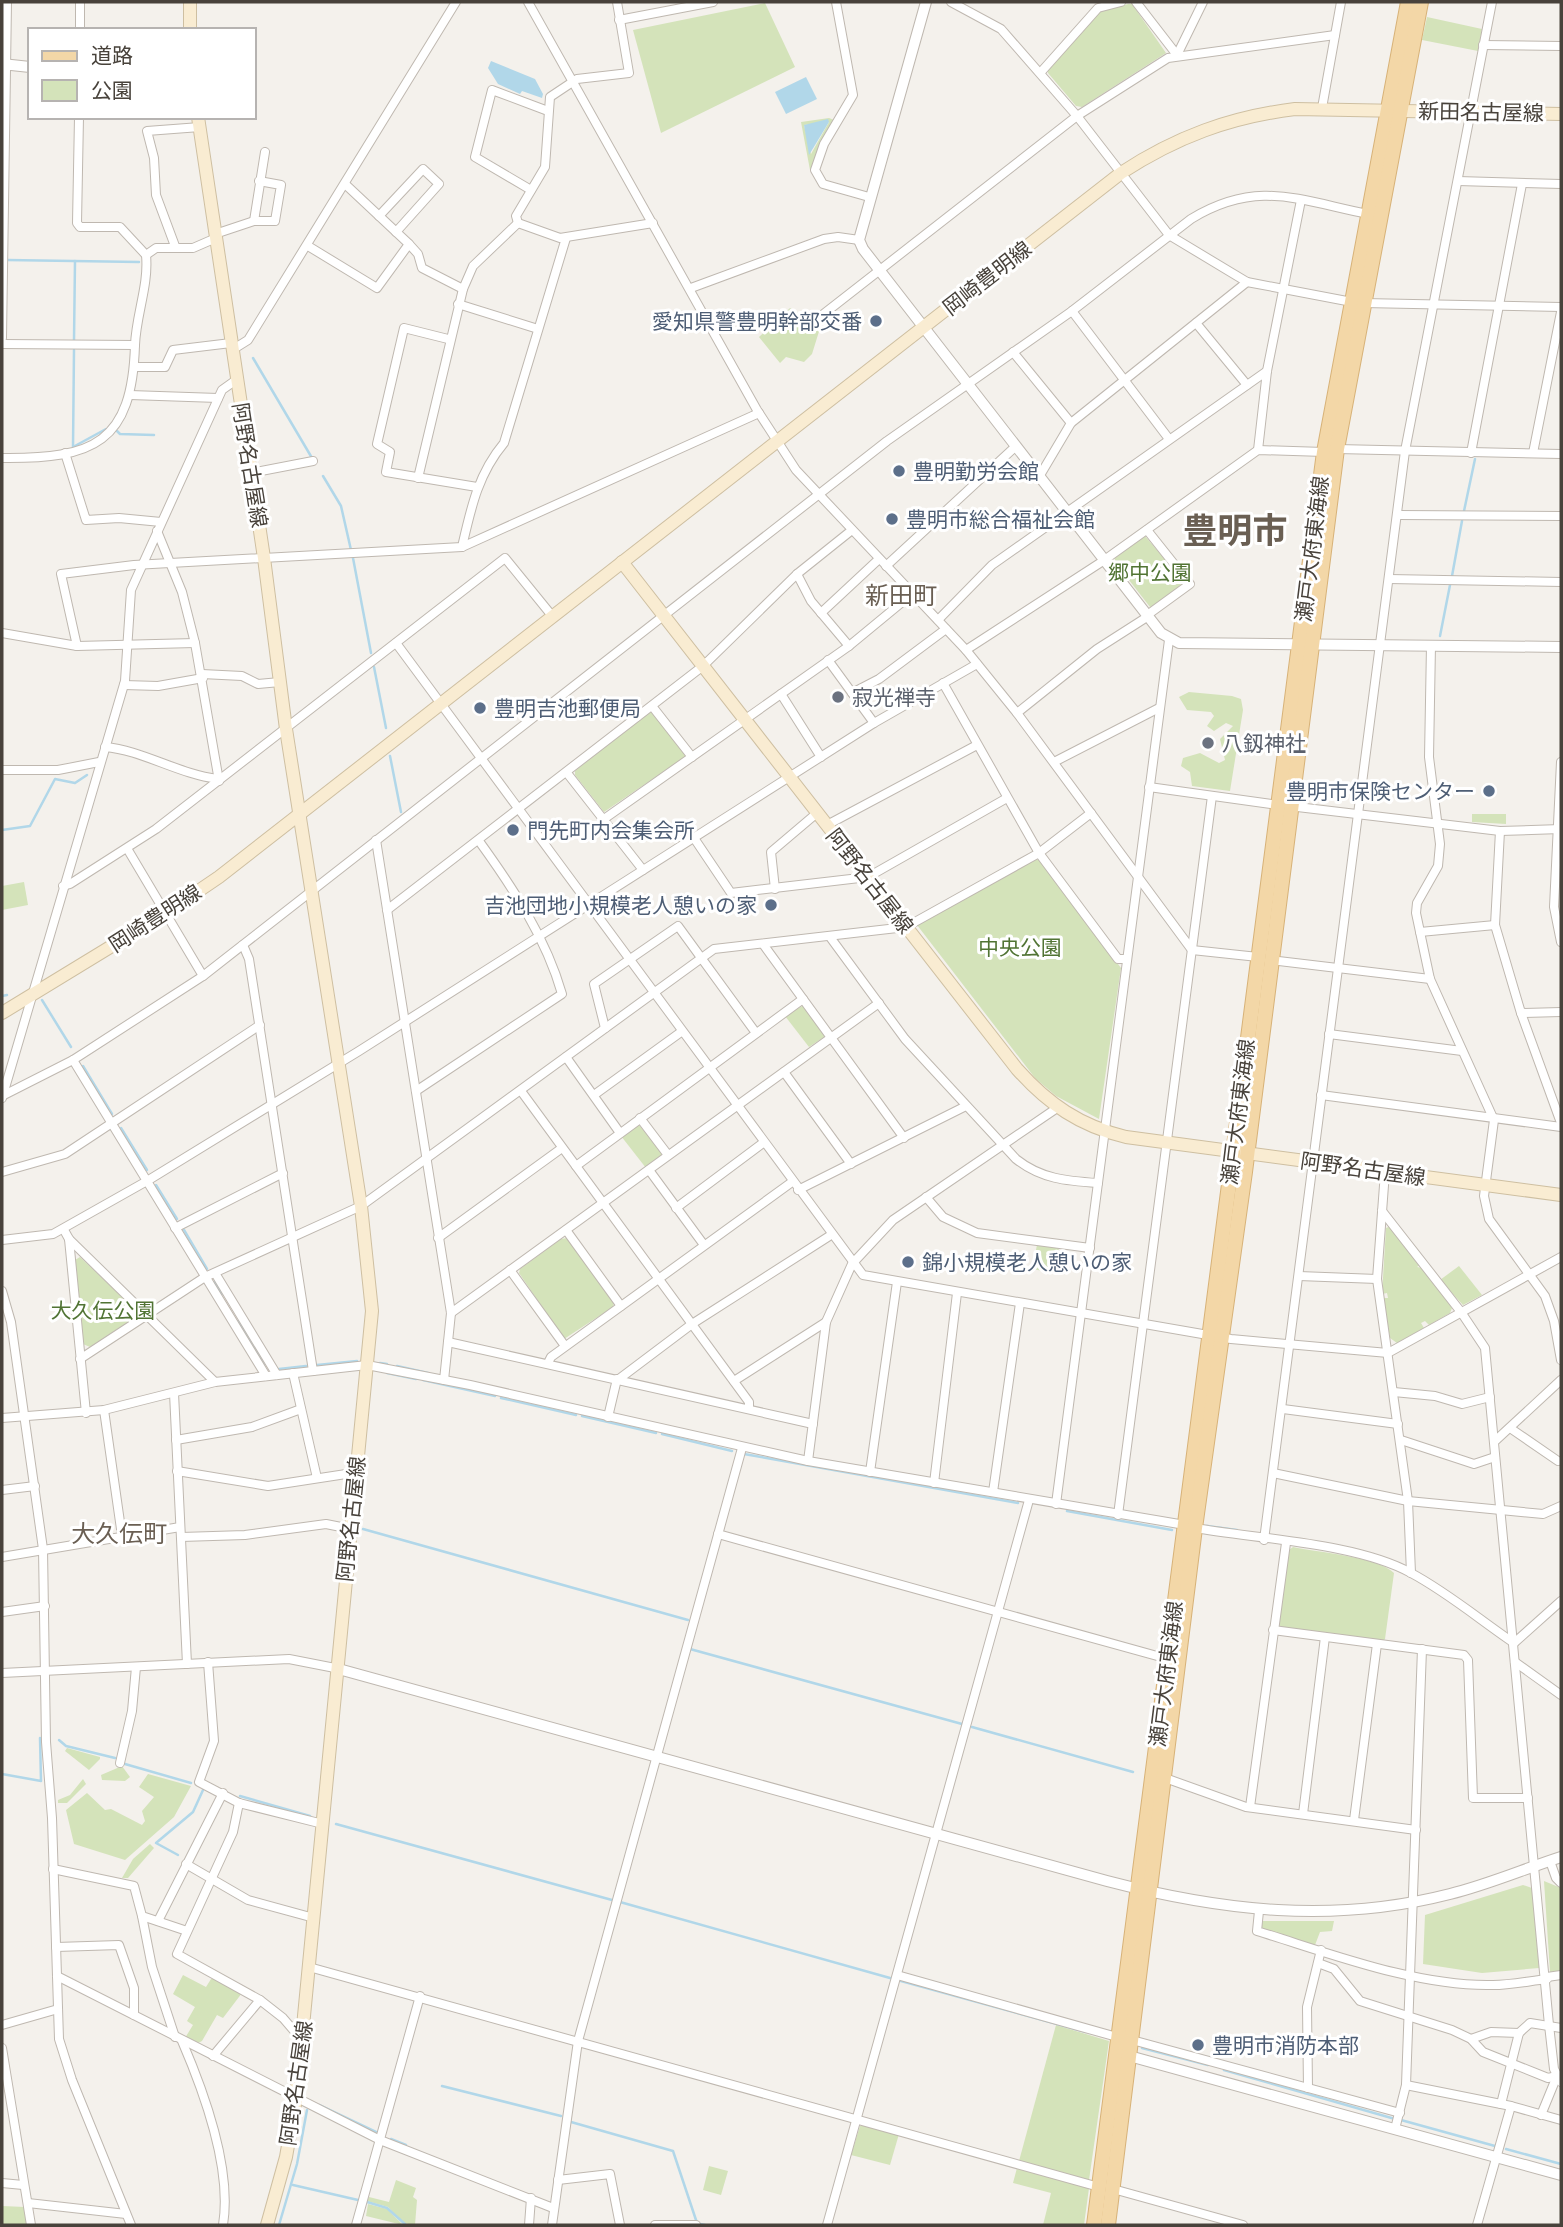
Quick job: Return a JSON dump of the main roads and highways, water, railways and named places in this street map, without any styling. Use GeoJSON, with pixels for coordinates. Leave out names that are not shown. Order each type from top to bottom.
{"type":"FeatureCollection","features":[{"type":"Feature","properties":{"kind":"main road"},"geometry":{"type":"LineString","coordinates":[[190,2],[190,28]]}},
{"type":"Feature","properties":{"kind":"main road","name":"瀬戸大府東海線"},"geometry":{"type":"LineString","coordinates":[[1094,2225],[1106,2188],[1124,2055],[1168,1660],[1190,1527],[1216,1336],[1331,451],[1393,110],[1408,2]]}},
{"type":"Feature","properties":{"kind":"main road","name":"瀬戸大府東海線"},"geometry":{"type":"LineString","coordinates":[[1358,302],[1368,214],[1421,2]]}},
{"type":"Feature","properties":{"kind":"main road","name":"岡崎豊明線"},"geometry":{"type":"LineString","coordinates":[[622,562],[1121,173],[1180,139],[1223,122],[1260,113],[1322,108],[1393,110]]}},
{"type":"Feature","properties":{"kind":"main road","name":"新田名古屋線"},"geometry":{"type":"LineString","coordinates":[[1393,110],[1561,114]]}},
{"type":"Feature","properties":{"kind":"main road","name":"阿野名古屋線"},"geometry":{"type":"LineString","coordinates":[[199,122],[264,558],[286,729],[302,812],[361,1206],[372,1311],[335,1668],[323,1824],[296,2098],[286,2157],[267,2225]]}},
{"type":"Feature","properties":{"kind":"main road"},"geometry":{"type":"LineString","coordinates":[[302,812],[622,562]]}},
{"type":"Feature","properties":{"kind":"main road","name":"阿野名古屋線"},"geometry":{"type":"LineString","coordinates":[[622,562],[1017,1069],[1057,1108],[1079,1122],[1105,1132],[1240,1153],[1561,1195]]}},
{"type":"Feature","properties":{"kind":"main road","name":"岡崎豊明線"},"geometry":{"type":"LineString","coordinates":[[2,1013],[166,913],[302,812]]}},
{"type":"Feature","properties":{"kind":"main road","name":"瀬戸大府東海線"},"geometry":{"type":"LineString","coordinates":[[1143,1890],[1165,1778],[1190,1527]]}},
{"type":"Feature","properties":{"kind":"main road","name":"瀬戸大府東海線"},"geometry":{"type":"LineString","coordinates":[[1106,2188],[1108,2225]]}},
{"type":"Feature","properties":{"kind":"water"},"geometry":{"type":"Polygon","coordinates":[[[491,61],[535,79],[543,94],[542,98],[522,91],[520,94],[498,84],[488,68],[491,61]]]}},
{"type":"Feature","properties":{"kind":"water"},"geometry":{"type":"Polygon","coordinates":[[[806,77],[817,99],[786,114],[775,92],[806,77]]]}},
{"type":"Feature","properties":{"kind":"water"},"geometry":{"type":"Polygon","coordinates":[[[828,119],[829,122],[809,155],[804,125],[828,119]]]}},
{"type":"Feature","properties":{"kind":"waterway"},"geometry":{"type":"LineString","coordinates":[[7,260],[139,262]]}},
{"type":"Feature","properties":{"kind":"waterway"},"geometry":{"type":"LineString","coordinates":[[74,340],[75,261]]}},
{"type":"Feature","properties":{"kind":"waterway"},"geometry":{"type":"LineString","coordinates":[[74,350],[73,447],[106,429]]}},
{"type":"Feature","properties":{"kind":"waterway"},"geometry":{"type":"LineString","coordinates":[[253,358],[312,458]]}},
{"type":"Feature","properties":{"kind":"waterway"},"geometry":{"type":"LineString","coordinates":[[117,431],[120,434],[154,435]]}},
{"type":"Feature","properties":{"kind":"waterway"},"geometry":{"type":"LineString","coordinates":[[1464,511],[1475,459]]}},
{"type":"Feature","properties":{"kind":"waterway"},"geometry":{"type":"LineString","coordinates":[[323,476],[341,506],[351,550]]}},
{"type":"Feature","properties":{"kind":"waterway"},"geometry":{"type":"LineString","coordinates":[[1452,576],[1462,521]]}},
{"type":"Feature","properties":{"kind":"waterway"},"geometry":{"type":"LineString","coordinates":[[353,558],[371,653]]}},
{"type":"Feature","properties":{"kind":"waterway"},"geometry":{"type":"LineString","coordinates":[[1440,636],[1450,585]]}},
{"type":"Feature","properties":{"kind":"waterway"},"geometry":{"type":"LineString","coordinates":[[374,667],[386,728]]}},
{"type":"Feature","properties":{"kind":"waterway"},"geometry":{"type":"LineString","coordinates":[[390,756],[401,812]]}},
{"type":"Feature","properties":{"kind":"waterway"},"geometry":{"type":"LineString","coordinates":[[2,830],[30,826],[55,779],[75,783],[87,775]]}},
{"type":"Feature","properties":{"kind":"waterway"},"geometry":{"type":"LineString","coordinates":[[2,996],[7,995]]}},
{"type":"Feature","properties":{"kind":"waterway"},"geometry":{"type":"LineString","coordinates":[[42,1000],[71,1047]]}},
{"type":"Feature","properties":{"kind":"waterway"},"geometry":{"type":"LineString","coordinates":[[83,1066],[112,1114]]}},
{"type":"Feature","properties":{"kind":"waterway"},"geometry":{"type":"LineString","coordinates":[[121,1128],[147,1170]]}},
{"type":"Feature","properties":{"kind":"waterway"},"geometry":{"type":"LineString","coordinates":[[156,1185],[177,1219]]}},
{"type":"Feature","properties":{"kind":"waterway"},"geometry":{"type":"LineString","coordinates":[[184,1230],[207,1269]]}},
{"type":"Feature","properties":{"kind":"waterway"},"geometry":{"type":"LineString","coordinates":[[215,1282],[222,1294]]}},
{"type":"Feature","properties":{"kind":"waterway"},"geometry":{"type":"LineString","coordinates":[[238,1321],[264,1365]]}},
{"type":"Feature","properties":{"kind":"waterway"},"geometry":{"type":"LineString","coordinates":[[317,1365],[357,1361]]}},
{"type":"Feature","properties":{"kind":"waterway"},"geometry":{"type":"LineString","coordinates":[[380,1363],[387,1364]]}},
{"type":"Feature","properties":{"kind":"waterway"},"geometry":{"type":"LineString","coordinates":[[279,1369],[306,1366]]}},
{"type":"Feature","properties":{"kind":"waterway"},"geometry":{"type":"LineString","coordinates":[[397,1366],[428,1373]]}},
{"type":"Feature","properties":{"kind":"waterway"},"geometry":{"type":"LineString","coordinates":[[387,1373],[416,1379]]}},
{"type":"Feature","properties":{"kind":"waterway"},"geometry":{"type":"LineString","coordinates":[[423,1380],[495,1396]]}},
{"type":"Feature","properties":{"kind":"waterway"},"geometry":{"type":"LineString","coordinates":[[501,1398],[576,1415]]}},
{"type":"Feature","properties":{"kind":"waterway"},"geometry":{"type":"LineString","coordinates":[[582,1416],[656,1433]]}},
{"type":"Feature","properties":{"kind":"waterway"},"geometry":{"type":"LineString","coordinates":[[662,1434],[732,1451]]}},
{"type":"Feature","properties":{"kind":"waterway"},"geometry":{"type":"LineString","coordinates":[[744,1454],[1018,1503]]}},
{"type":"Feature","properties":{"kind":"waterway"},"geometry":{"type":"LineString","coordinates":[[1067,1511],[1172,1530]]}},
{"type":"Feature","properties":{"kind":"waterway"},"geometry":{"type":"LineString","coordinates":[[1207,1526],[1237,1530]]}},
{"type":"Feature","properties":{"kind":"waterway"},"geometry":{"type":"LineString","coordinates":[[363,1529],[688,1620]]}},
{"type":"Feature","properties":{"kind":"waterway"},"geometry":{"type":"LineString","coordinates":[[690,1649],[962,1724]]}},
{"type":"Feature","properties":{"kind":"waterway"},"geometry":{"type":"LineString","coordinates":[[972,1727],[1133,1772]]}},
{"type":"Feature","properties":{"kind":"waterway"},"geometry":{"type":"LineString","coordinates":[[2,1774],[41,1781],[40,1738]]}},
{"type":"Feature","properties":{"kind":"waterway"},"geometry":{"type":"LineString","coordinates":[[59,1740],[66,1746],[115,1758]]}},
{"type":"Feature","properties":{"kind":"waterway"},"geometry":{"type":"LineString","coordinates":[[125,1764],[191,1783]]}},
{"type":"Feature","properties":{"kind":"waterway"},"geometry":{"type":"LineString","coordinates":[[178,1855],[156,1843],[193,1812],[203,1790]]}},
{"type":"Feature","properties":{"kind":"waterway"},"geometry":{"type":"LineString","coordinates":[[240,1796],[310,1816]]}},
{"type":"Feature","properties":{"kind":"waterway"},"geometry":{"type":"LineString","coordinates":[[336,1824],[612,1900]]}},
{"type":"Feature","properties":{"kind":"waterway"},"geometry":{"type":"LineString","coordinates":[[620,1902],[890,1978]]}},
{"type":"Feature","properties":{"kind":"waterway"},"geometry":{"type":"LineString","coordinates":[[901,1981],[1086,2032]]}},
{"type":"Feature","properties":{"kind":"waterway"},"geometry":{"type":"LineString","coordinates":[[1142,2048],[1208,2065]]}},
{"type":"Feature","properties":{"kind":"waterway"},"geometry":{"type":"LineString","coordinates":[[1224,2070],[1395,2119]]}},
{"type":"Feature","properties":{"kind":"waterway"},"geometry":{"type":"LineString","coordinates":[[442,2086],[561,2116]]}},
{"type":"Feature","properties":{"kind":"waterway"},"geometry":{"type":"LineString","coordinates":[[319,2105],[376,2132]]}},
{"type":"Feature","properties":{"kind":"waterway"},"geometry":{"type":"LineString","coordinates":[[279,2225],[297,2164],[307,2110]]}},
{"type":"Feature","properties":{"kind":"waterway"},"geometry":{"type":"LineString","coordinates":[[1401,2120],[1495,2146]]}},
{"type":"Feature","properties":{"kind":"waterway"},"geometry":{"type":"LineString","coordinates":[[571,2122],[673,2151],[697,2223]]}},
{"type":"Feature","properties":{"kind":"waterway"},"geometry":{"type":"LineString","coordinates":[[391,2139],[406,2145]]}},
{"type":"Feature","properties":{"kind":"waterway"},"geometry":{"type":"LineString","coordinates":[[1506,2149],[1561,2164]]}},
{"type":"Feature","properties":{"kind":"waterway"},"geometry":{"type":"LineString","coordinates":[[293,2185],[358,2200]]}},
{"type":"Feature","properties":{"kind":"waterway"},"geometry":{"type":"LineString","coordinates":[[367,2202],[387,2208],[406,2225]]}},
{"type":"Feature","properties":{"kind":"waterway"},"geometry":{"type":"LineString","coordinates":[[700,2224],[705,2225]]}},
{"type":"Feature","properties":{"kind":"place","name":"愛知県警豊明幹部交番"},"geometry":{"type":"Point","coordinates":[876,321]}},
{"type":"Feature","properties":{"kind":"place","name":"豊明勤労会館"},"geometry":{"type":"Point","coordinates":[899,471]}},
{"type":"Feature","properties":{"kind":"place","name":"豊明市総合福祉会館"},"geometry":{"type":"Point","coordinates":[892,519]}},
{"type":"Feature","properties":{"kind":"place","name":"寂光禅寺"},"geometry":{"type":"Point","coordinates":[838,697]}},
{"type":"Feature","properties":{"kind":"place","name":"豊明吉池郵便局"},"geometry":{"type":"Point","coordinates":[480,708]}},
{"type":"Feature","properties":{"kind":"place","name":"八釼神社"},"geometry":{"type":"Point","coordinates":[1208,743]}},
{"type":"Feature","properties":{"kind":"place","name":"豊明市保険センター"},"geometry":{"type":"Point","coordinates":[1489,791]}},
{"type":"Feature","properties":{"kind":"place","name":"門先町内会集会所"},"geometry":{"type":"Point","coordinates":[513,830]}},
{"type":"Feature","properties":{"kind":"place","name":"吉池団地小規模老人憩いの家"},"geometry":{"type":"Point","coordinates":[771,905]}},
{"type":"Feature","properties":{"kind":"place","name":"錦小規模老人憩いの家"},"geometry":{"type":"Point","coordinates":[908,1262]}},
{"type":"Feature","properties":{"kind":"place","name":"豊明市消防本部"},"geometry":{"type":"Point","coordinates":[1198,2045]}},
{"type":"Feature","properties":{"kind":"district","name":"豊明市"},"geometry":{"type":"Point","coordinates":[1235,530]}},
{"type":"Feature","properties":{"kind":"district","name":"新田町"},"geometry":{"type":"Point","coordinates":[901,595]}},
{"type":"Feature","properties":{"kind":"district","name":"大久伝町"},"geometry":{"type":"Point","coordinates":[119,1533]}},
{"type":"Feature","properties":{"kind":"park label","name":"郷中公園"},"geometry":{"type":"Point","coordinates":[1150,572]}},
{"type":"Feature","properties":{"kind":"park label","name":"中央公園"},"geometry":{"type":"Point","coordinates":[1020,947]}},
{"type":"Feature","properties":{"kind":"park label","name":"大久伝公園"},"geometry":{"type":"Point","coordinates":[103,1310]}}]}
